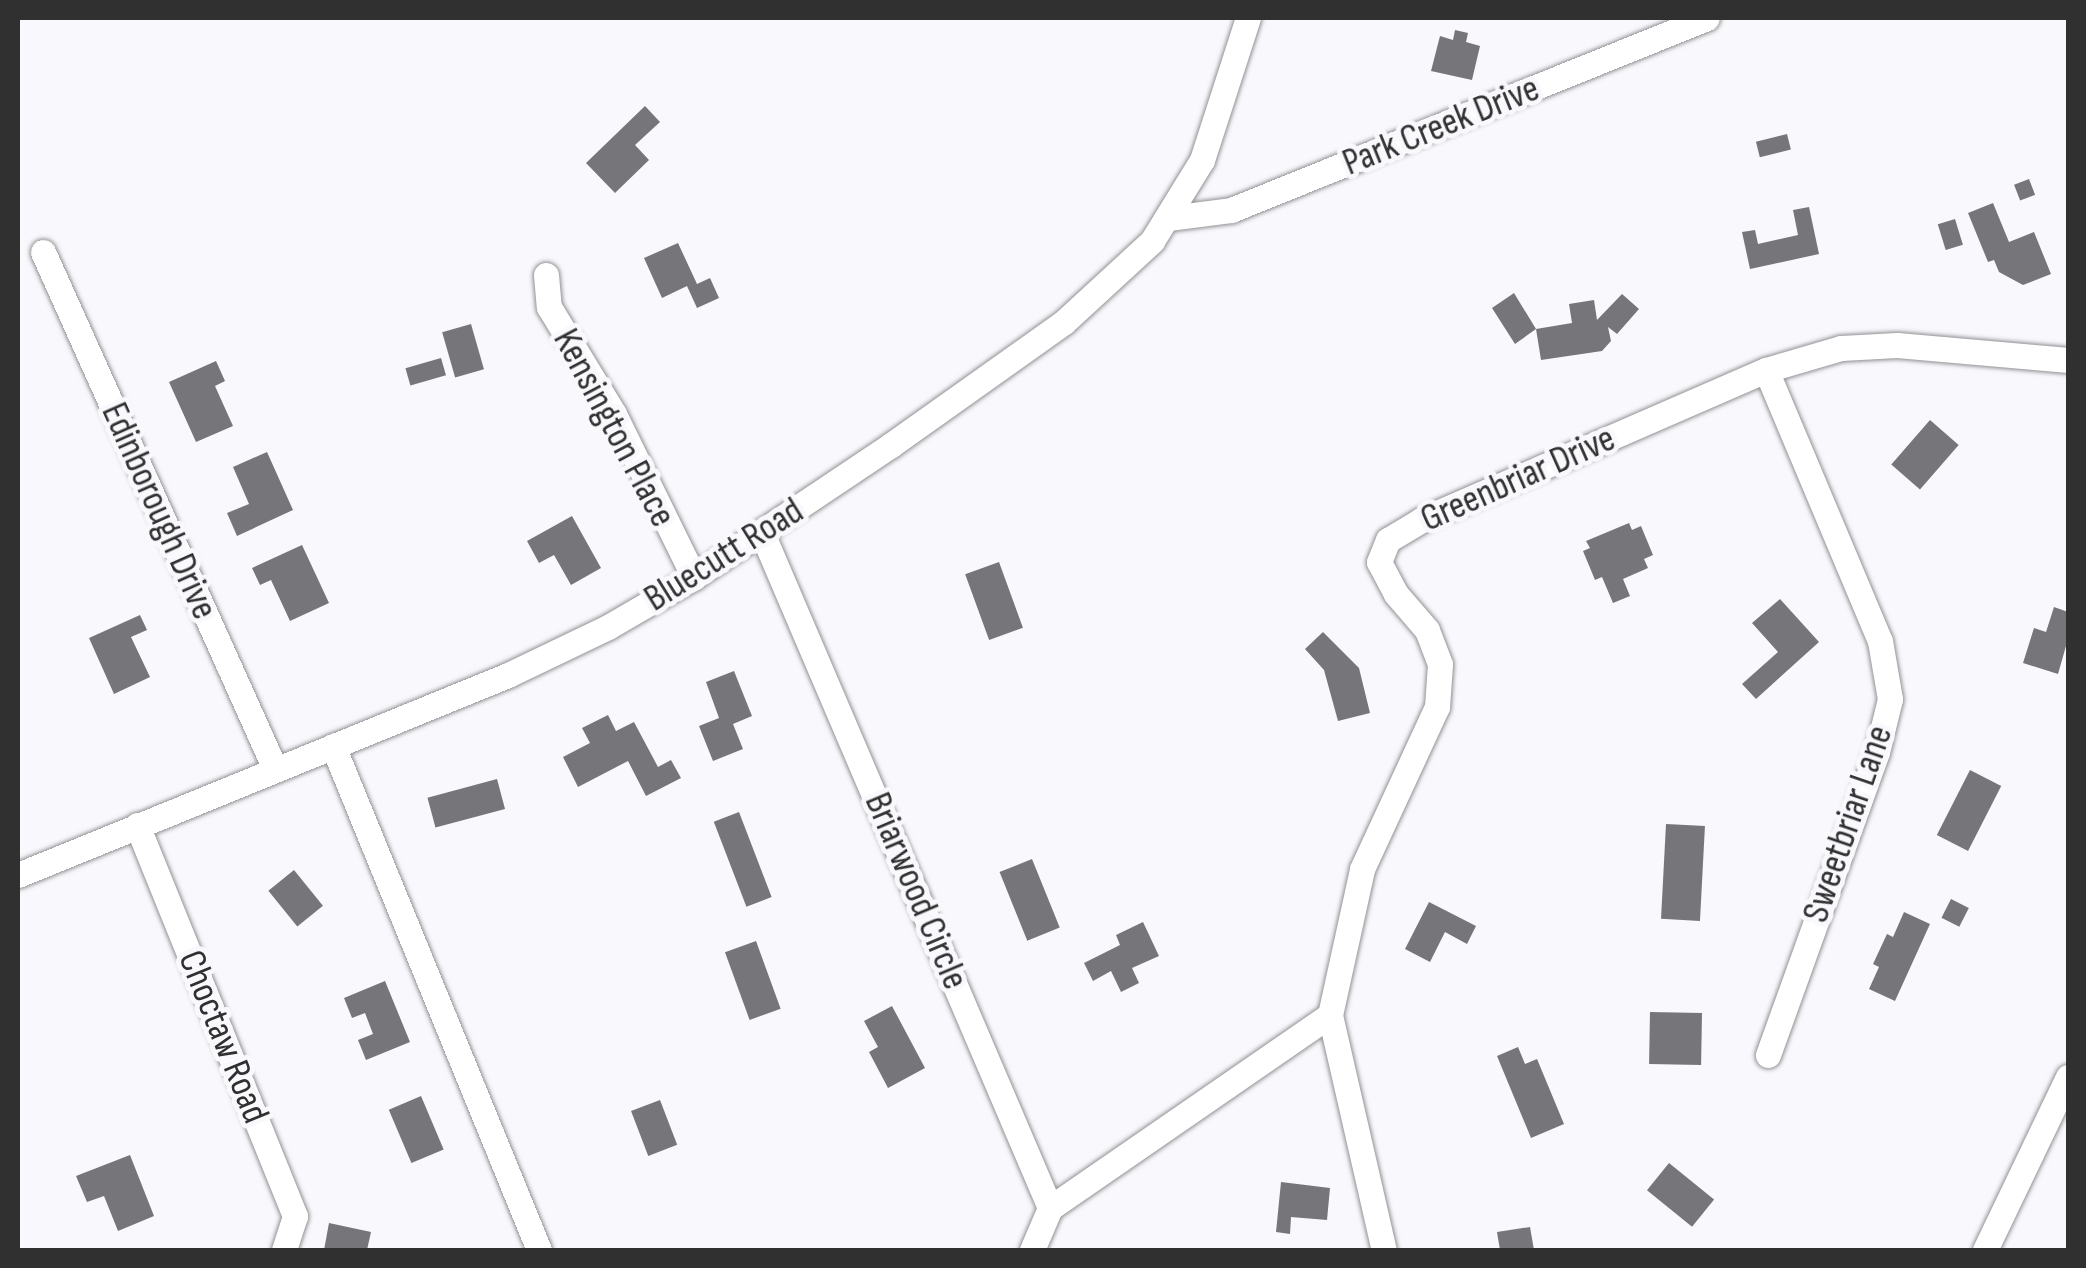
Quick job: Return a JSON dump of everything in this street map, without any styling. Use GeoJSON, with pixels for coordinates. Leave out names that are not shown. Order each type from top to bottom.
{"type":"FeatureCollection","features":[{"type":"Feature","properties":{"kind":"street","name":"Bluecutt Road"},"geometry":{"type":"LineString","coordinates":[[18,875],[508,675],[608,627],[762,533],[1064,322],[1125,270],[1170,218],[1202,160],[1248,18]]}},
{"type":"Feature","properties":{"kind":"street","name":"Park Creek Drive"},"geometry":{"type":"LineString","coordinates":[[1170,218],[1231,210],[1707,18]]}},
{"type":"Feature","properties":{"kind":"street","name":"Edinborough Drive"},"geometry":{"type":"LineString","coordinates":[[43,252],[275,769]]}},
{"type":"Feature","properties":{"kind":"street","name":"Kensington Place"},"geometry":{"type":"LineString","coordinates":[[546,275],[549,306],[614,414],[694,577]]}},
{"type":"Feature","properties":{"kind":"street","name":"Greenbriar Drive"},"geometry":{"type":"LineString","coordinates":[[1330,1015],[1362,870],[1437,707],[1440,664],[1427,630],[1396,594],[1379,562],[1388,540],[1421,520],[1766,370],[1841,348],[1897,344],[2068,360]]}},
{"type":"Feature","properties":{"kind":"street","name":"Sweetbriar Lane"},"geometry":{"type":"LineString","coordinates":[[1766,370],[1880,642],[1890,699],[1877,752],[1768,1056]]}},
{"type":"Feature","properties":{"kind":"street","name":"Briarwood Circle"},"geometry":{"type":"LineString","coordinates":[[762,533],[1050,1208]]}},
{"type":"Feature","properties":{"kind":"street"},"geometry":{"type":"LineString","coordinates":[[333,746],[539,1250]]}},
{"type":"Feature","properties":{"kind":"street","name":"Choctaw Road"},"geometry":{"type":"LineString","coordinates":[[136,825],[295,1216],[284,1250]]}},
{"type":"Feature","properties":{"kind":"street"},"geometry":{"type":"LineString","coordinates":[[1032,1250],[1050,1208],[1330,1015],[1384,1250]]}},
{"type":"Feature","properties":{"kind":"street"},"geometry":{"type":"LineString","coordinates":[[1984,1250],[2068,1077]]}},
{"type":"Feature","properties":{"kind":"building"},"geometry":{"type":"Polygon","coordinates":[[[1455,30],[1468,33],[1466,42],[1480,46],[1472,80],[1431,71],[1440,36],[1453,40],[1455,30]]]}},
{"type":"Feature","properties":{"kind":"building"},"geometry":{"type":"Polygon","coordinates":[[[645,106],[660,122],[635,145],[649,160],[615,193],[586,163],[645,106]]]}},
{"type":"Feature","properties":{"kind":"building"},"geometry":{"type":"Polygon","coordinates":[[[1787,134],[1791,150],[1760,157],[1756,142],[1787,134]]]}},
{"type":"Feature","properties":{"kind":"building"},"geometry":{"type":"Polygon","coordinates":[[[2029,179],[2035,195],[2020,201],[2014,185],[2029,179]]]}},
{"type":"Feature","properties":{"kind":"building"},"geometry":{"type":"Polygon","coordinates":[[[1993,203],[2009,242],[2034,232],[2051,274],[2023,285],[1999,272],[1994,260],[1988,262],[1968,213],[1993,203]]]}},
{"type":"Feature","properties":{"kind":"building"},"geometry":{"type":"Polygon","coordinates":[[[1809,207],[1819,254],[1750,269],[1742,232],[1755,230],[1758,244],[1798,235],[1793,210],[1809,207]]]}},
{"type":"Feature","properties":{"kind":"building"},"geometry":{"type":"Polygon","coordinates":[[[1955,219],[1963,245],[1946,250],[1938,224],[1955,219]]]}},
{"type":"Feature","properties":{"kind":"building"},"geometry":{"type":"Polygon","coordinates":[[[678,243],[697,284],[710,278],[719,298],[697,308],[687,286],[662,298],[644,258],[678,243]]]}},
{"type":"Feature","properties":{"kind":"building"},"geometry":{"type":"Polygon","coordinates":[[[1514,293],[1536,329],[1515,344],[1492,308],[1514,293]]]}},
{"type":"Feature","properties":{"kind":"building"},"geometry":{"type":"Polygon","coordinates":[[[1622,294],[1639,309],[1617,334],[1608,327],[1611,341],[1602,351],[1541,360],[1536,329],[1572,323],[1569,304],[1594,300],[1597,320],[1622,294]]]}},
{"type":"Feature","properties":{"kind":"building"},"geometry":{"type":"Polygon","coordinates":[[[471,324],[484,369],[455,377],[442,332],[471,324]]]}},
{"type":"Feature","properties":{"kind":"building"},"geometry":{"type":"Polygon","coordinates":[[[441,358],[446,375],[410,386],[405,368],[441,358]]]}},
{"type":"Feature","properties":{"kind":"building"},"geometry":{"type":"Polygon","coordinates":[[[216,361],[225,381],[215,386],[233,426],[196,442],[169,382],[216,361]]]}},
{"type":"Feature","properties":{"kind":"building"},"geometry":{"type":"Polygon","coordinates":[[[1930,420],[1959,445],[1920,489],[1891,465],[1930,420]]]}},
{"type":"Feature","properties":{"kind":"building"},"geometry":{"type":"Polygon","coordinates":[[[267,452],[293,510],[237,536],[227,513],[249,504],[233,467],[267,452]]]}},
{"type":"Feature","properties":{"kind":"building"},"geometry":{"type":"Polygon","coordinates":[[[572,516],[601,568],[571,585],[554,555],[539,563],[527,541],[572,516]]]}},
{"type":"Feature","properties":{"kind":"building"},"geometry":{"type":"Polygon","coordinates":[[[1629,523],[1632,530],[1641,526],[1653,555],[1644,559],[1648,568],[1623,579],[1630,596],[1613,603],[1602,577],[1595,580],[1583,551],[1590,548],[1586,541],[1629,523]]]}},
{"type":"Feature","properties":{"kind":"building"},"geometry":{"type":"Polygon","coordinates":[[[302,545],[329,603],[290,621],[271,580],[260,585],[252,568],[302,545]]]}},
{"type":"Feature","properties":{"kind":"building"},"geometry":{"type":"Polygon","coordinates":[[[999,562],[1023,628],[989,640],[965,574],[999,562]]]}},
{"type":"Feature","properties":{"kind":"building"},"geometry":{"type":"Polygon","coordinates":[[[1780,599],[1819,642],[1756,699],[1742,684],[1778,652],[1752,623],[1780,599]]]}},
{"type":"Feature","properties":{"kind":"building"},"geometry":{"type":"Polygon","coordinates":[[[2054,607],[2068,612],[2068,639],[2058,674],[2023,663],[2034,628],[2046,632],[2054,607]]]}},
{"type":"Feature","properties":{"kind":"building"},"geometry":{"type":"Polygon","coordinates":[[[140,615],[147,630],[131,637],[150,677],[114,694],[89,638],[140,615]]]}},
{"type":"Feature","properties":{"kind":"building"},"geometry":{"type":"Polygon","coordinates":[[[1323,632],[1359,668],[1370,713],[1338,721],[1324,670],[1305,649],[1323,632]]]}},
{"type":"Feature","properties":{"kind":"building"},"geometry":{"type":"Polygon","coordinates":[[[734,671],[752,716],[733,724],[743,749],[713,761],[699,726],[719,718],[706,682],[734,671]]]}},
{"type":"Feature","properties":{"kind":"building"},"geometry":{"type":"Polygon","coordinates":[[[608,715],[616,731],[634,722],[658,767],[671,760],[681,778],[646,796],[628,761],[578,787],[563,757],[590,743],[582,728],[608,715]]]}},
{"type":"Feature","properties":{"kind":"building"},"geometry":{"type":"Polygon","coordinates":[[[1970,770],[2001,786],[1968,851],[1937,835],[1970,770]]]}},
{"type":"Feature","properties":{"kind":"building"},"geometry":{"type":"Polygon","coordinates":[[[497,779],[505,809],[435,828],[427,798],[497,779]]]}},
{"type":"Feature","properties":{"kind":"building"},"geometry":{"type":"Polygon","coordinates":[[[739,812],[772,897],[746,907],[714,822],[739,812]]]}},
{"type":"Feature","properties":{"kind":"building"},"geometry":{"type":"Polygon","coordinates":[[[1666,824],[1705,826],[1700,921],[1661,919],[1666,824]]]}},
{"type":"Feature","properties":{"kind":"building"},"geometry":{"type":"Polygon","coordinates":[[[1032,859],[1060,928],[1027,941],[1000,872],[1032,859]]]}},
{"type":"Feature","properties":{"kind":"building"},"geometry":{"type":"Polygon","coordinates":[[[294,870],[323,906],[297,927],[268,891],[294,870]]]}},
{"type":"Feature","properties":{"kind":"building"},"geometry":{"type":"Polygon","coordinates":[[[1951,899],[1969,908],[1959,927],[1941,918],[1951,899]]]}},
{"type":"Feature","properties":{"kind":"building"},"geometry":{"type":"Polygon","coordinates":[[[1429,902],[1476,926],[1467,944],[1445,932],[1430,962],[1405,949],[1429,902]]]}},
{"type":"Feature","properties":{"kind":"building"},"geometry":{"type":"Polygon","coordinates":[[[1904,912],[1930,924],[1895,1001],[1869,989],[1879,967],[1873,964],[1887,934],[1893,937],[1904,912]]]}},
{"type":"Feature","properties":{"kind":"building"},"geometry":{"type":"Polygon","coordinates":[[[1143,922],[1159,956],[1132,968],[1139,983],[1121,992],[1111,971],[1093,981],[1084,963],[1120,945],[1116,935],[1143,922]]]}},
{"type":"Feature","properties":{"kind":"building"},"geometry":{"type":"Polygon","coordinates":[[[756,941],[781,1009],[750,1020],[725,952],[756,941]]]}},
{"type":"Feature","properties":{"kind":"building"},"geometry":{"type":"Polygon","coordinates":[[[385,981],[410,1042],[366,1060],[358,1040],[373,1034],[365,1013],[352,1018],[344,998],[385,981]]]}},
{"type":"Feature","properties":{"kind":"building"},"geometry":{"type":"Polygon","coordinates":[[[892,1006],[925,1068],[888,1088],[869,1052],[878,1047],[864,1021],[892,1006]]]}},
{"type":"Feature","properties":{"kind":"building"},"geometry":{"type":"Polygon","coordinates":[[[1650,1012],[1702,1013],[1701,1065],[1649,1064],[1650,1012]]]}},
{"type":"Feature","properties":{"kind":"building"},"geometry":{"type":"Polygon","coordinates":[[[1518,1047],[1525,1064],[1537,1059],[1564,1124],[1531,1138],[1497,1056],[1518,1047]]]}},
{"type":"Feature","properties":{"kind":"building"},"geometry":{"type":"Polygon","coordinates":[[[421,1096],[444,1149],[411,1163],[389,1110],[421,1096]]]}},
{"type":"Feature","properties":{"kind":"building"},"geometry":{"type":"Polygon","coordinates":[[[660,1100],[677,1145],[648,1156],[631,1111],[660,1100]]]}},
{"type":"Feature","properties":{"kind":"building"},"geometry":{"type":"Polygon","coordinates":[[[130,1155],[154,1216],[118,1231],[104,1196],[87,1202],[76,1176],[130,1155]]]}},
{"type":"Feature","properties":{"kind":"building"},"geometry":{"type":"Polygon","coordinates":[[[1669,1163],[1714,1200],[1692,1227],[1647,1190],[1669,1163]]]}},
{"type":"Feature","properties":{"kind":"building"},"geometry":{"type":"Polygon","coordinates":[[[1281,1182],[1330,1188],[1327,1220],[1291,1217],[1290,1234],[1276,1232],[1281,1182]]]}},
{"type":"Feature","properties":{"kind":"building"},"geometry":{"type":"Polygon","coordinates":[[[329,1223],[371,1232],[367,1250],[324,1250],[329,1223]]]}},
{"type":"Feature","properties":{"kind":"building"},"geometry":{"type":"Polygon","coordinates":[[[1530,1227],[1534,1250],[1500,1250],[1497,1232],[1530,1227]]]}}]}
